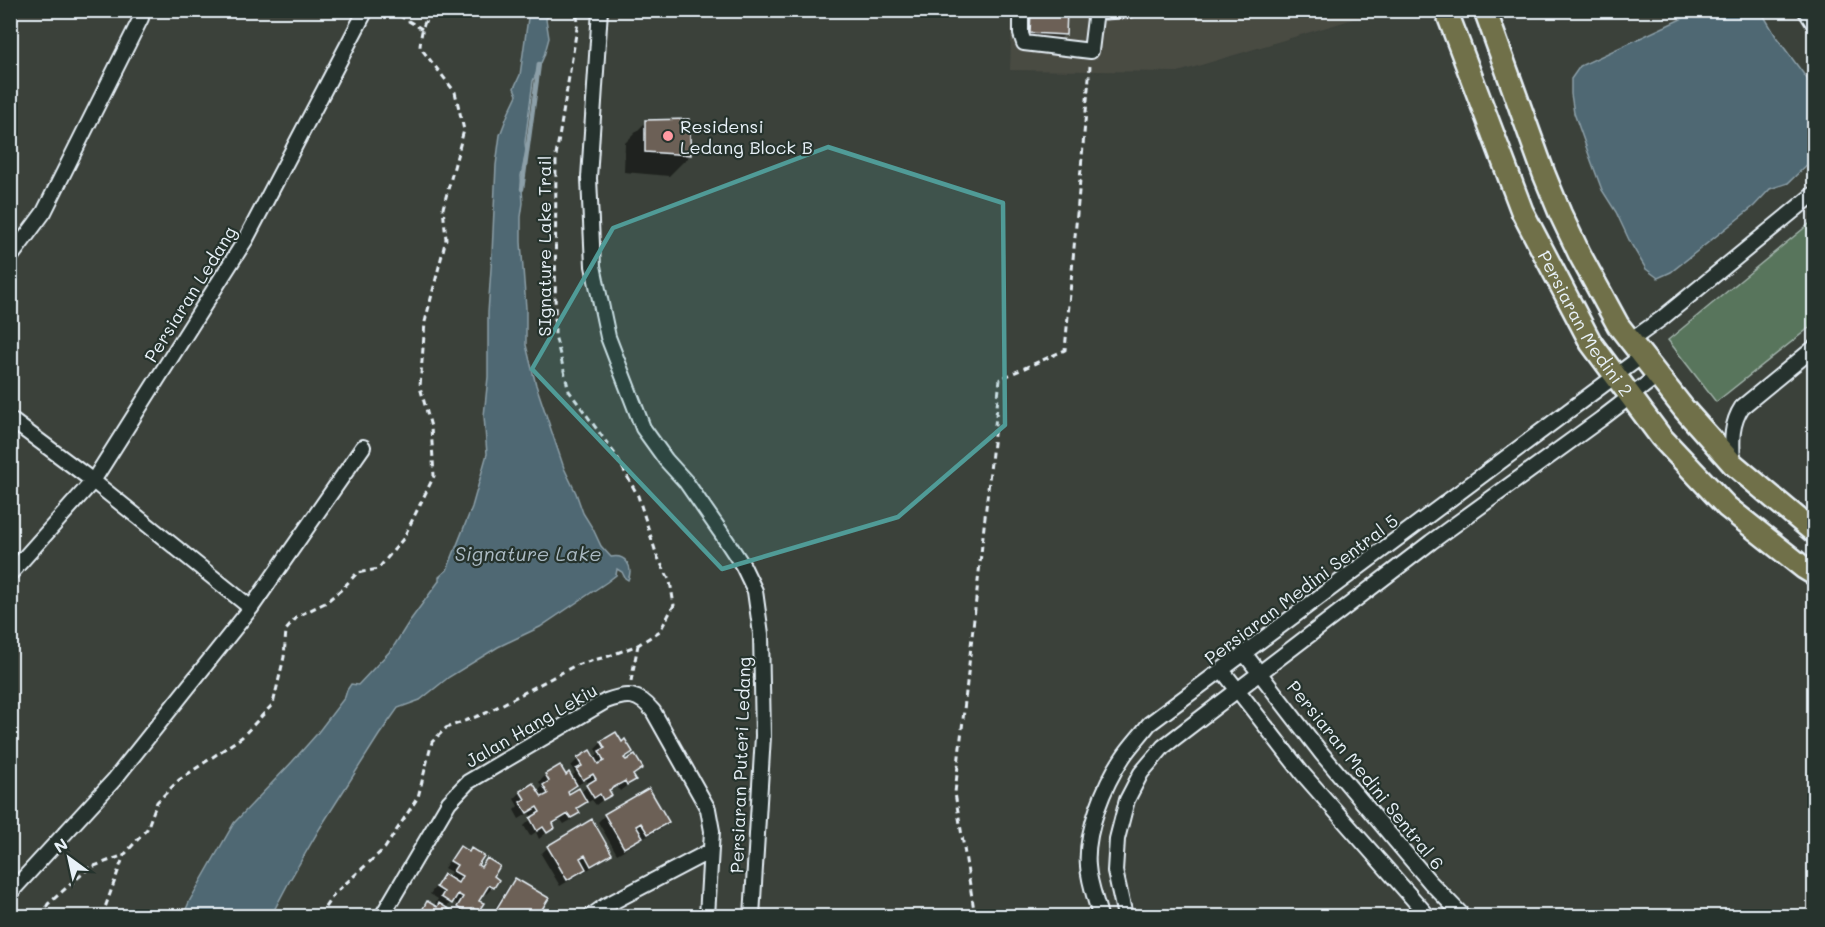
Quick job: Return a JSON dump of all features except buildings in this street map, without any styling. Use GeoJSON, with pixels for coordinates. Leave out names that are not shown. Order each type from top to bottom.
{"type":"FeatureCollection","features":[{"type":"Feature","properties":{"kind":"main road","name":"Persiaran Medini 2"},"geometry":{"type":"LineString","coordinates":[[1446,10],[1522,211],[1592,343],[1661,437],[1727,507],[1804,568],[1815,574]]}},
{"type":"Feature","properties":{"kind":"main road","name":"Persiaran Medini 2"},"geometry":{"type":"LineString","coordinates":[[1485,10],[1560,213],[1612,315],[1695,423],[1733,464],[1815,532]]}},
{"type":"Feature","properties":{"kind":"street","name":"Persiaran Puteri Ledang"},"geometry":{"type":"LineString","coordinates":[[600,10],[589,178],[593,266],[608,337],[643,428],[666,460],[686,482],[737,557],[755,591],[761,634],[763,736],[753,916]]}},
{"type":"Feature","properties":{"kind":"street"},"geometry":{"type":"LineString","coordinates":[[1021,10],[1021,34],[1024,43],[1091,51],[1096,11],[1129,10]]}},
{"type":"Feature","properties":{"kind":"street"},"geometry":{"type":"LineString","coordinates":[[1805,10],[1815,24]]}},
{"type":"Feature","properties":{"kind":"street","name":"Persiaran Ledang"},"geometry":{"type":"LineString","coordinates":[[10,574],[93,481],[246,239],[361,12]]}},
{"type":"Feature","properties":{"kind":"street"},"geometry":{"type":"LineString","coordinates":[[10,258],[44,212],[141,18]]}},
{"type":"Feature","properties":{"kind":"street","name":"Persiaran Medini Sentral 5"},"geometry":{"type":"LineString","coordinates":[[1100,916],[1088,868],[1088,846],[1093,823],[1106,788],[1123,757],[1149,724],[1616,376],[1661,319],[1815,194]]}},
{"type":"Feature","properties":{"kind":"street"},"geometry":{"type":"LineString","coordinates":[[1733,464],[1732,430],[1742,407],[1815,348]]}},
{"type":"Feature","properties":{"kind":"street"},"geometry":{"type":"LineString","coordinates":[[1125,916],[1115,872],[1117,838],[1127,800],[1141,773],[1163,747],[1431,542],[1657,376]]}},
{"type":"Feature","properties":{"kind":"street"},"geometry":{"type":"LineString","coordinates":[[10,419],[93,481],[250,608]]}},
{"type":"Feature","properties":{"kind":"street"},"geometry":{"type":"LineString","coordinates":[[10,892],[114,780],[250,608],[363,447]]}},
{"type":"Feature","properties":{"kind":"street","name":"Persiaran Medini Sentral 6"},"geometry":{"type":"LineString","coordinates":[[1245,653],[1322,754],[1430,882],[1463,916]]}},
{"type":"Feature","properties":{"kind":"street"},"geometry":{"type":"LineString","coordinates":[[1222,670],[1302,773],[1428,916]]}},
{"type":"Feature","properties":{"kind":"street","name":"Jalan Hang Lekiu"},"geometry":{"type":"LineString","coordinates":[[382,916],[449,802],[468,782],[606,701],[620,696],[633,696],[643,700],[653,711],[708,809],[712,831],[707,916]]}},
{"type":"Feature","properties":{"kind":"street"},"geometry":{"type":"LineString","coordinates":[[591,916],[605,906],[710,851]]}},
{"type":"Feature","properties":{"kind":"path"},"geometry":{"type":"LineString","coordinates":[[390,10],[422,28]]}},
{"type":"Feature","properties":{"kind":"path","name":"SIgnature Lake Trail"},"geometry":{"type":"LineString","coordinates":[[319,916],[334,894],[386,848],[418,797],[432,742],[446,728],[486,713],[576,664],[609,656],[638,645],[660,631],[674,605],[670,581],[657,556],[638,496],[615,454],[569,391],[555,335],[556,156],[579,22],[574,10]]}},
{"type":"Feature","properties":{"kind":"path"},"geometry":{"type":"LineString","coordinates":[[975,916],[955,793],[1000,378],[1065,350],[1091,51]]}},
{"type":"Feature","properties":{"kind":"path"},"geometry":{"type":"LineString","coordinates":[[627,696],[638,645]]}},
{"type":"Feature","properties":{"kind":"path"},"geometry":{"type":"LineString","coordinates":[[41,916],[48,904],[89,868],[124,855]]}},
{"type":"Feature","properties":{"kind":"highlighted area"},"geometry":{"type":"Polygon","coordinates":[[[828,147],[1003,203],[1005,425],[898,517],[722,569],[532,369],[613,228],[828,147]]]}},
{"type":"Feature","properties":{"kind":"shaded area"},"geometry":{"type":"Polygon","coordinates":[[[1012,11],[1380,11],[1178,72],[1010,70],[1012,11]]]}},
{"type":"Feature","properties":{"kind":"green space"},"geometry":{"type":"Polygon","coordinates":[[[1814,220],[1814,324],[1716,402],[1668,340],[1814,220]]]}},
{"type":"Feature","properties":{"kind":"water","name":"Signature Lake"},"geometry":{"type":"Polygon","coordinates":[[[529,11],[553,11],[546,19],[549,38],[533,81],[525,142],[526,152],[521,176],[523,203],[521,242],[526,345],[536,385],[564,468],[583,513],[601,546],[611,557],[620,557],[627,562],[630,575],[628,580],[617,569],[616,575],[607,582],[540,627],[498,647],[449,677],[420,700],[398,708],[320,828],[271,916],[183,916],[234,823],[316,735],[345,697],[351,684],[358,685],[392,649],[439,581],[439,577],[447,570],[472,507],[487,454],[484,416],[488,377],[488,313],[496,165],[500,135],[517,95],[514,88],[520,75],[529,11]]]}},
{"type":"Feature","properties":{"kind":"water"},"geometry":{"type":"Polygon","coordinates":[[[1698,11],[1761,11],[1777,38],[1814,88],[1814,158],[1788,183],[1770,189],[1754,206],[1671,272],[1658,278],[1646,269],[1602,190],[1574,113],[1571,79],[1580,66],[1698,11]]]}},
{"type":"Feature","properties":{"kind":"waterway"},"geometry":{"type":"LineString","coordinates":[[522,189],[539,64]]}},
{"type":"Feature","properties":{"kind":"place","name":"Residensi Ledang Block B"},"geometry":{"type":"Point","coordinates":[668,136]}}]}
